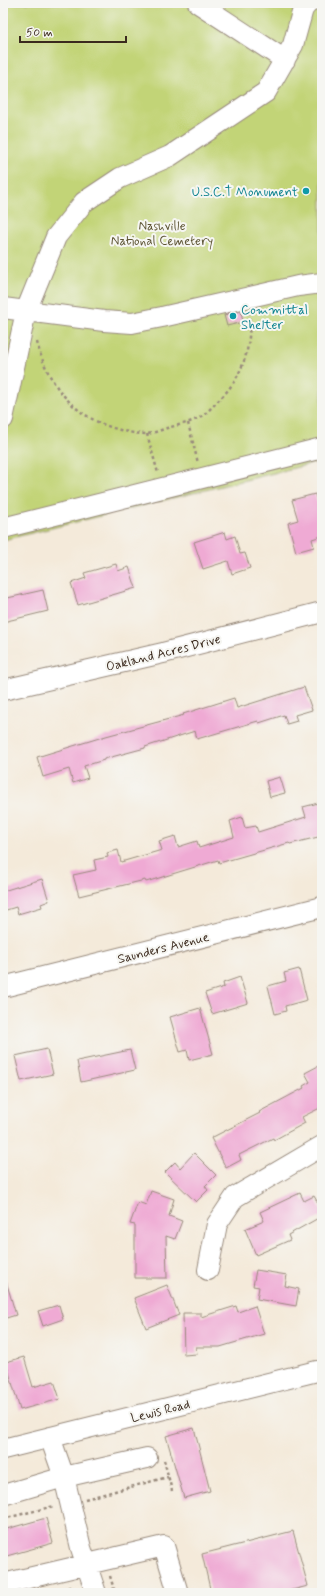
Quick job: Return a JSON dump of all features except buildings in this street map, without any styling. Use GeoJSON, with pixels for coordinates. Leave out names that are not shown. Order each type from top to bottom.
{"type":"FeatureCollection","features":[{"type":"Feature","properties":{"kind":"street"},"geometry":{"type":"LineString","coordinates":[[198,3],[285,60]]}},
{"type":"Feature","properties":{"kind":"street"},"geometry":{"type":"LineString","coordinates":[[3,419],[26,310],[56,237],[84,202],[120,178],[170,156],[266,92],[293,45],[303,9],[308,3]]}},
{"type":"Feature","properties":{"kind":"street"},"geometry":{"type":"LineString","coordinates":[[3,308],[104,321],[132,322],[162,317],[298,286],[322,283]]}},
{"type":"Feature","properties":{"kind":"street"},"geometry":{"type":"LineString","coordinates":[[3,528],[322,448]]}},
{"type":"Feature","properties":{"kind":"street","name":"Oakland Acres Drive"},"geometry":{"type":"LineString","coordinates":[[3,690],[167,652],[322,612]]}},
{"type":"Feature","properties":{"kind":"street","name":"Saunders Avenue"},"geometry":{"type":"LineString","coordinates":[[3,986],[322,907]]}},
{"type":"Feature","properties":{"kind":"street"},"geometry":{"type":"LineString","coordinates":[[208,1270],[217,1224],[234,1197],[322,1147]]}},
{"type":"Feature","properties":{"kind":"street","name":"Lewis Road"},"geometry":{"type":"LineString","coordinates":[[3,1449],[317,1371]]}},
{"type":"Feature","properties":{"kind":"street"},"geometry":{"type":"LineString","coordinates":[[50,1437],[64,1478],[81,1548],[96,1593]]}},
{"type":"Feature","properties":{"kind":"street"},"geometry":{"type":"LineString","coordinates":[[3,1495],[64,1478],[155,1456]]}},
{"type":"Feature","properties":{"kind":"street"},"geometry":{"type":"LineString","coordinates":[[3,1584],[164,1546],[178,1593]]}},
{"type":"Feature","properties":{"kind":"path"},"geometry":{"type":"LineString","coordinates":[[37,338],[48,375],[66,400],[96,422],[124,431],[147,434],[188,423],[200,417],[213,407],[224,395],[240,373],[246,359],[249,343],[249,315],[246,298]]}},
{"type":"Feature","properties":{"kind":"path"},"geometry":{"type":"LineString","coordinates":[[188,423],[198,462],[196,468]]}},
{"type":"Feature","properties":{"kind":"path"},"geometry":{"type":"LineString","coordinates":[[147,434],[158,474],[161,477]]}},
{"type":"Feature","properties":{"kind":"path"},"geometry":{"type":"LineString","coordinates":[[155,1456],[168,1477],[172,1490]]}},
{"type":"Feature","properties":{"kind":"path"},"geometry":{"type":"LineString","coordinates":[[82,1499],[168,1477]]}},
{"type":"Feature","properties":{"kind":"path"},"geometry":{"type":"LineString","coordinates":[[3,1519],[54,1506]]}},
{"type":"Feature","properties":{"kind":"path"},"geometry":{"type":"LineString","coordinates":[[109,1570],[115,1593]]}},
{"type":"Feature","properties":{"kind":"green space","name":"Nashville National Cemetery"},"geometry":{"type":"Polygon","coordinates":[[[3,3],[322,3],[322,461],[3,540],[3,3]]]}},
{"type":"Feature","properties":{"kind":"place","name":"U.S.C.T Monument"},"geometry":{"type":"Point","coordinates":[306,191]}},
{"type":"Feature","properties":{"kind":"place","name":"Committal Shelter"},"geometry":{"type":"Point","coordinates":[233,316]}}]}
